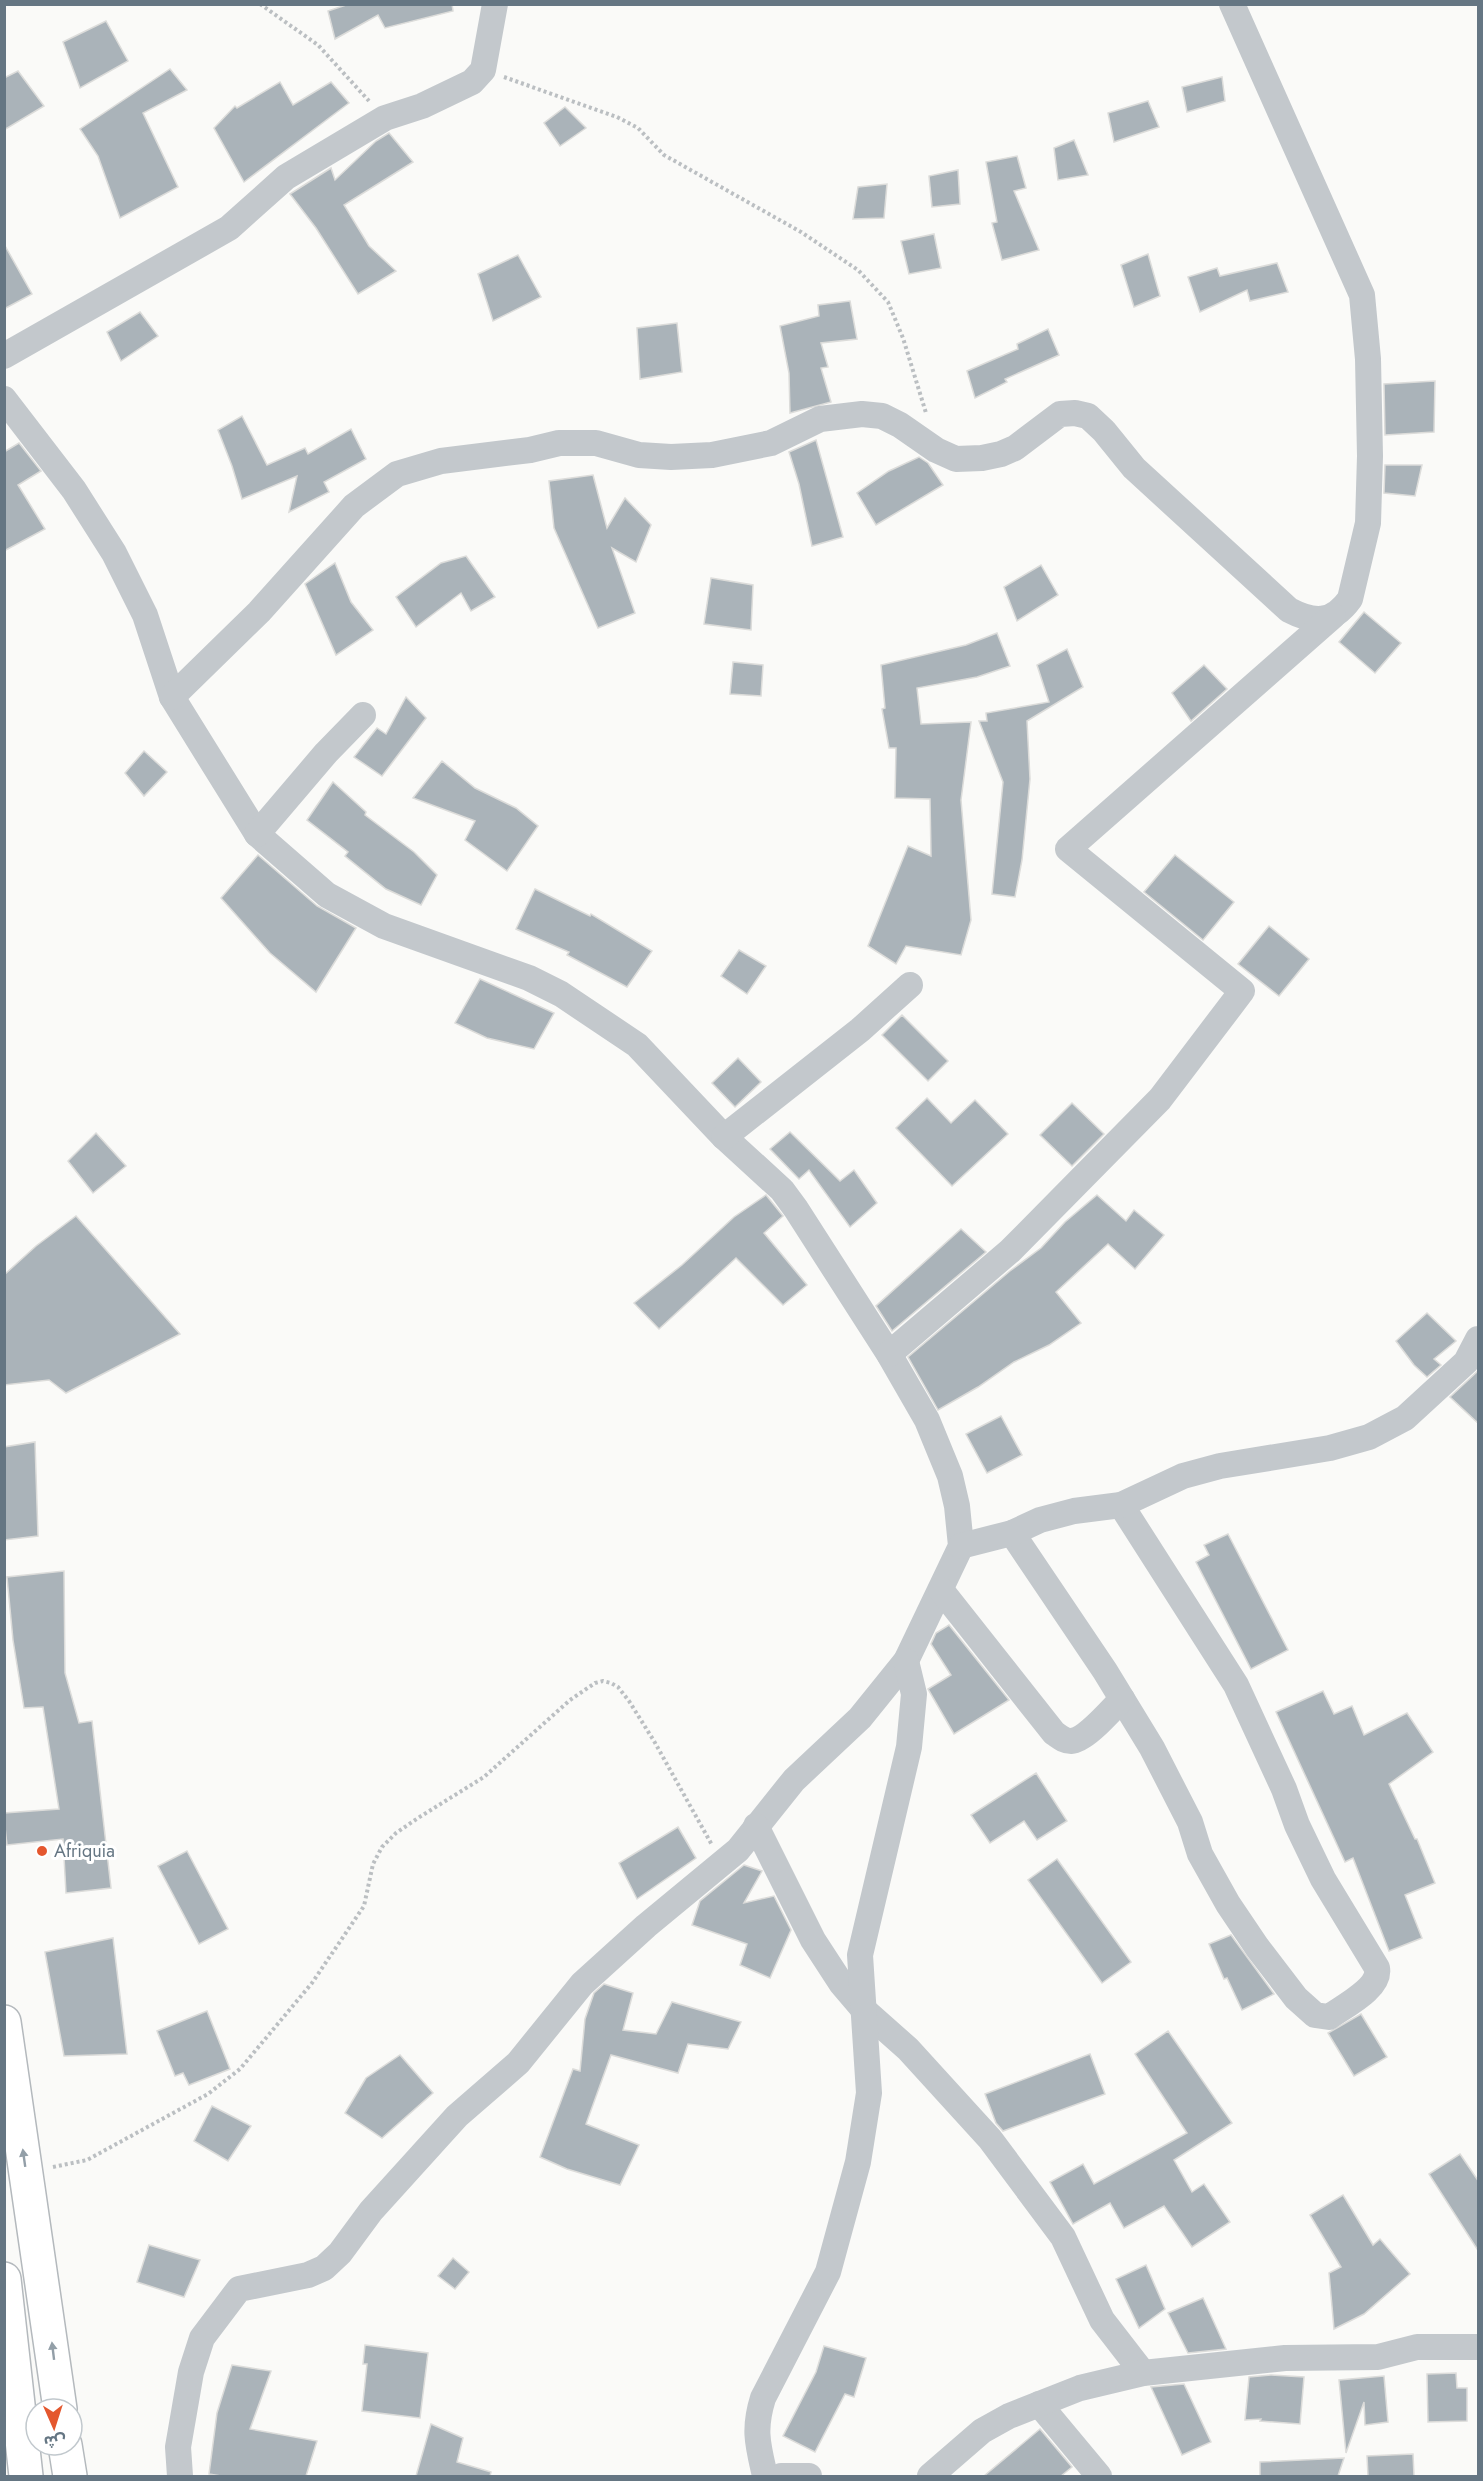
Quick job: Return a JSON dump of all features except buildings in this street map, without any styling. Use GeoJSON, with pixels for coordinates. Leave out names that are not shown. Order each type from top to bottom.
{"type":"FeatureCollection","features":[{"type":"Feature","properties":{"kind":"highway"},"geometry":{"type":"LineString","coordinates":[[4,2022],[58,2397]]}},
{"type":"Feature","properties":{"kind":"highway"},"geometry":{"type":"LineString","coordinates":[[4,2279],[26,2476]]}},
{"type":"Feature","properties":{"kind":"highway"},"geometry":{"type":"LineString","coordinates":[[67,2457],[70,2476]]}},
{"type":"Feature","properties":{"kind":"street"},"geometry":{"type":"LineString","coordinates":[[4,356],[229,228],[286,177],[385,118],[422,106],[472,82],[483,70],[495,4]]}},
{"type":"Feature","properties":{"kind":"street"},"geometry":{"type":"LineString","coordinates":[[889,1354],[1010,1251],[1160,1099],[1242,991],[1068,849],[1333,615],[1343,609],[1350,599],[1368,523],[1370,456],[1368,359],[1362,295],[1232,4]]}},
{"type":"Feature","properties":{"kind":"street"},"geometry":{"type":"LineString","coordinates":[[4,399],[74,490],[114,553],[145,615],[172,697],[257,834],[327,895],[384,926],[499,966],[561,994],[637,1045],[724,1137],[782,1190],[889,1354],[938,1442],[950,1476],[957,1506],[961,1546],[906,1661],[860,1718],[794,1780],[738,1850],[646,1926],[582,1984],[518,2063],[457,2116],[370,2211],[340,2253],[324,2268],[308,2275],[239,2289],[202,2338],[191,2372],[178,2447],[180,2476]]}},
{"type":"Feature","properties":{"kind":"street"},"geometry":{"type":"LineString","coordinates":[[172,697],[259,612],[354,506],[397,474],[441,461],[530,450],[559,443],[596,443],[639,455],[671,457],[712,454],[771,443],[820,419],[862,414],[882,416],[900,425],[936,450],[956,459],[982,459],[1015,448],[1060,414],[1075,413],[1088,416],[1104,431],[1134,468],[1289,610],[1306,619],[1319,620],[1333,615]]}},
{"type":"Feature","properties":{"kind":"street"},"geometry":{"type":"LineString","coordinates":[[257,834],[326,753],[363,715]]}},
{"type":"Feature","properties":{"kind":"street"},"geometry":{"type":"LineString","coordinates":[[724,1137],[860,1030],[910,985]]}},
{"type":"Feature","properties":{"kind":"street"},"geometry":{"type":"LineString","coordinates":[[961,1546],[1012,1533],[1040,1520],[1074,1511],[1121,1505],[1183,1476],[1220,1466],[1330,1448],[1369,1437],[1405,1418],[1466,1362],[1479,1339]]}},
{"type":"Feature","properties":{"kind":"street"},"geometry":{"type":"LineString","coordinates":[[1012,1533],[1122,1699],[1163,1769],[1190,1822],[1200,1854],[1228,1904],[1296,1998],[1315,2015],[1329,2017],[1374,1985],[1378,1975],[1377,1968],[1323,1879],[1236,1684],[1121,1505]]}},
{"type":"Feature","properties":{"kind":"street"},"geometry":{"type":"LineString","coordinates":[[941,1590],[1054,1733],[1064,1740],[1074,1741],[1085,1735],[1122,1699]]}},
{"type":"Feature","properties":{"kind":"street"},"geometry":{"type":"LineString","coordinates":[[765,2476],[756,2433],[758,2414],[763,2398],[828,2272],[858,2162],[869,2093],[860,1955],[909,1747],[914,1694],[906,1661]]}},
{"type":"Feature","properties":{"kind":"street"},"geometry":{"type":"LineString","coordinates":[[756,1826],[813,1940],[841,1983],[864,2010],[908,2049],[990,2139],[1063,2238],[1102,2320],[1143,2373]]}},
{"type":"Feature","properties":{"kind":"street"},"geometry":{"type":"LineString","coordinates":[[930,2476],[982,2431],[1009,2416],[1080,2388],[1143,2373],[1285,2358],[1378,2357],[1417,2347],[1479,2347]]}},
{"type":"Feature","properties":{"kind":"street"},"geometry":{"type":"LineString","coordinates":[[1039,2404],[1099,2476]]}},
{"type":"Feature","properties":{"kind":"street"},"geometry":{"type":"LineString","coordinates":[[782,2476],[808,2476]]}},
{"type":"Feature","properties":{"kind":"path"},"geometry":{"type":"LineString","coordinates":[[260,4],[318,45],[385,118]]}},
{"type":"Feature","properties":{"kind":"path"},"geometry":{"type":"LineString","coordinates":[[483,70],[638,128],[664,155],[801,232],[858,270],[888,302],[903,338],[936,450]]}},
{"type":"Feature","properties":{"kind":"path"},"geometry":{"type":"LineString","coordinates":[[26,2172],[87,2160],[208,2094],[240,2069],[312,1983],[364,1906],[373,1864],[382,1847],[396,1833],[484,1777],[570,1700],[595,1683],[603,1681],[611,1683],[618,1687],[629,1701],[654,1741],[722,1864]]}},
{"type":"Feature","properties":{"kind":"place","name":"Afriquia"},"geometry":{"type":"Point","coordinates":[42,1851]}}]}
